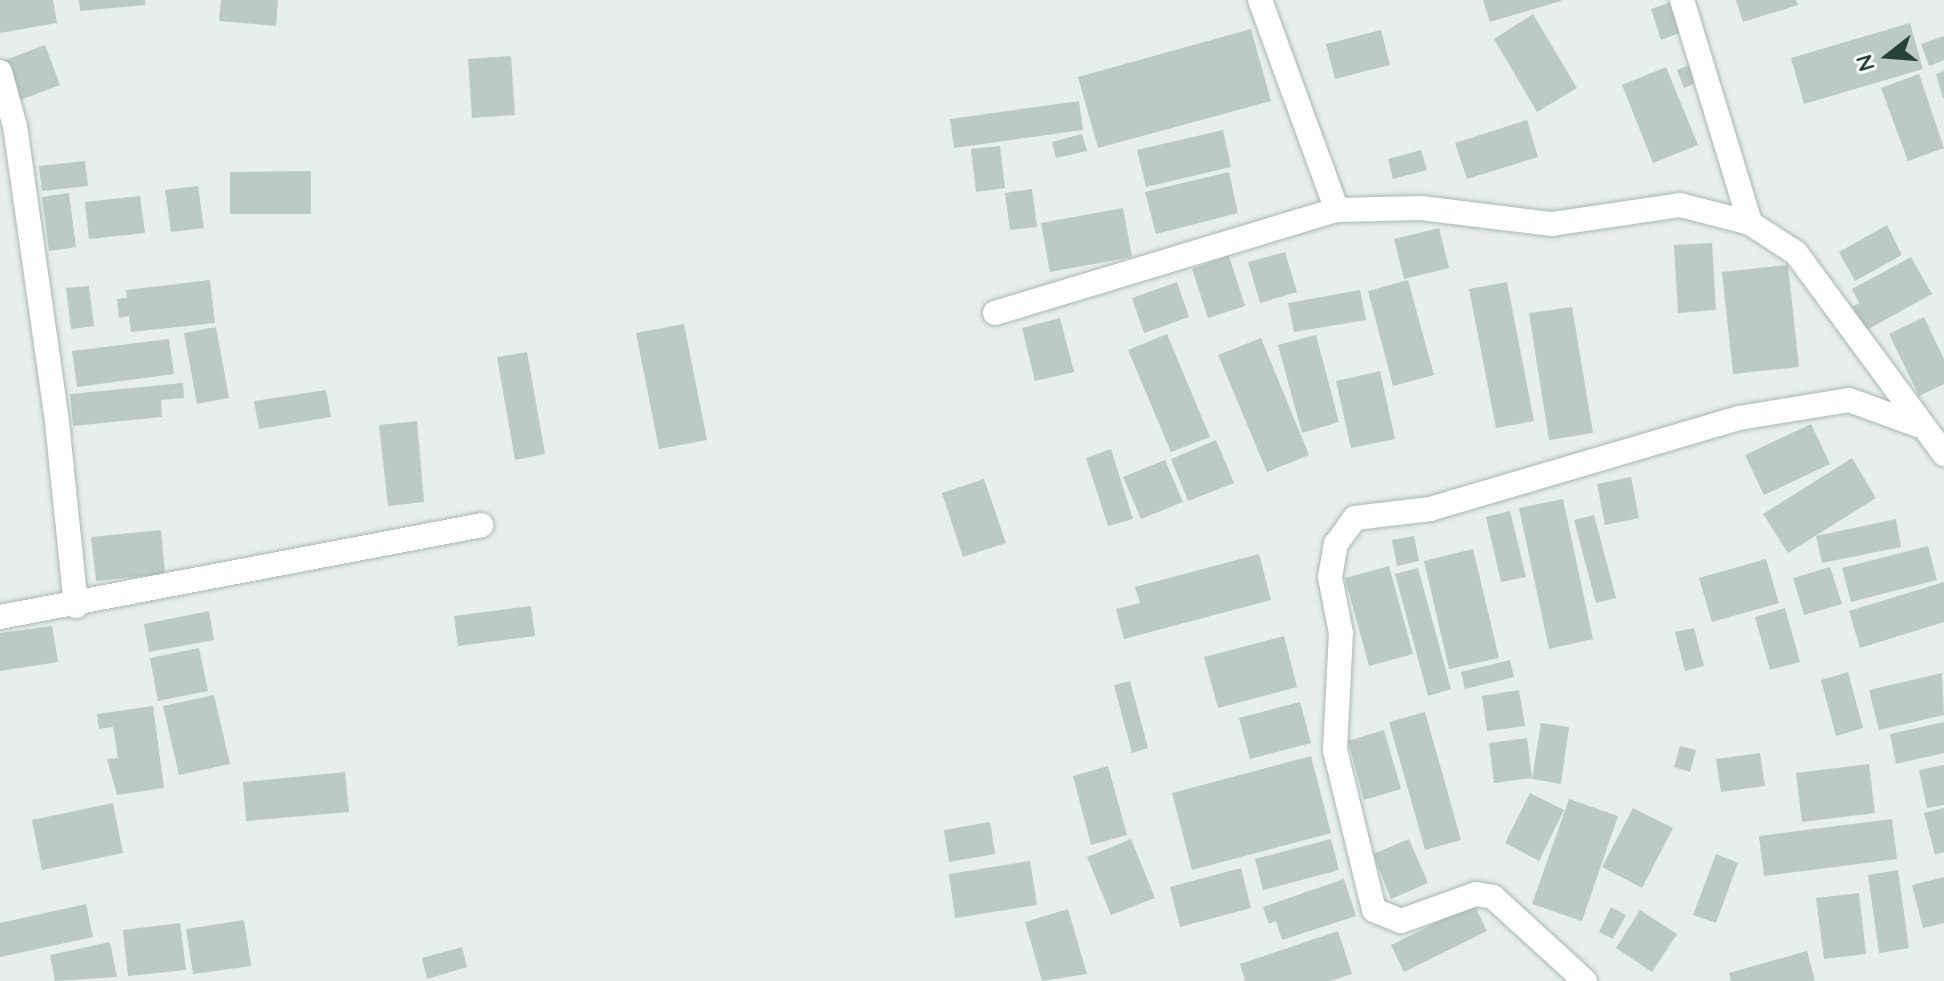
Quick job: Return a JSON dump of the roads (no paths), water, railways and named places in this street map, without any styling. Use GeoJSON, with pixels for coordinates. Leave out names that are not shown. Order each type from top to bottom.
{"type":"FeatureCollection","features":[{"type":"Feature","properties":{"kind":"street"},"geometry":{"type":"LineString","coordinates":[[1260,0],[1337,210]]}},
{"type":"Feature","properties":{"kind":"street"},"geometry":{"type":"LineString","coordinates":[[1682,0],[1750,223]]}},
{"type":"Feature","properties":{"kind":"street"},"geometry":{"type":"LineString","coordinates":[[0,72],[76,606]]}},
{"type":"Feature","properties":{"kind":"street"},"geometry":{"type":"LineString","coordinates":[[995,313],[1337,210],[1421,208],[1552,224],[1680,205],[1750,223],[1796,253],[1918,425],[1944,454]]}},
{"type":"Feature","properties":{"kind":"street"},"geometry":{"type":"LineString","coordinates":[[1585,981],[1493,897],[1476,894],[1401,921],[1374,910],[1335,750],[1341,633],[1330,577],[1336,544],[1355,518],[1430,509],[1739,418],[1849,400],[1918,425]]}},
{"type":"Feature","properties":{"kind":"street"},"geometry":{"type":"LineString","coordinates":[[0,617],[76,606],[481,525]]}}]}
